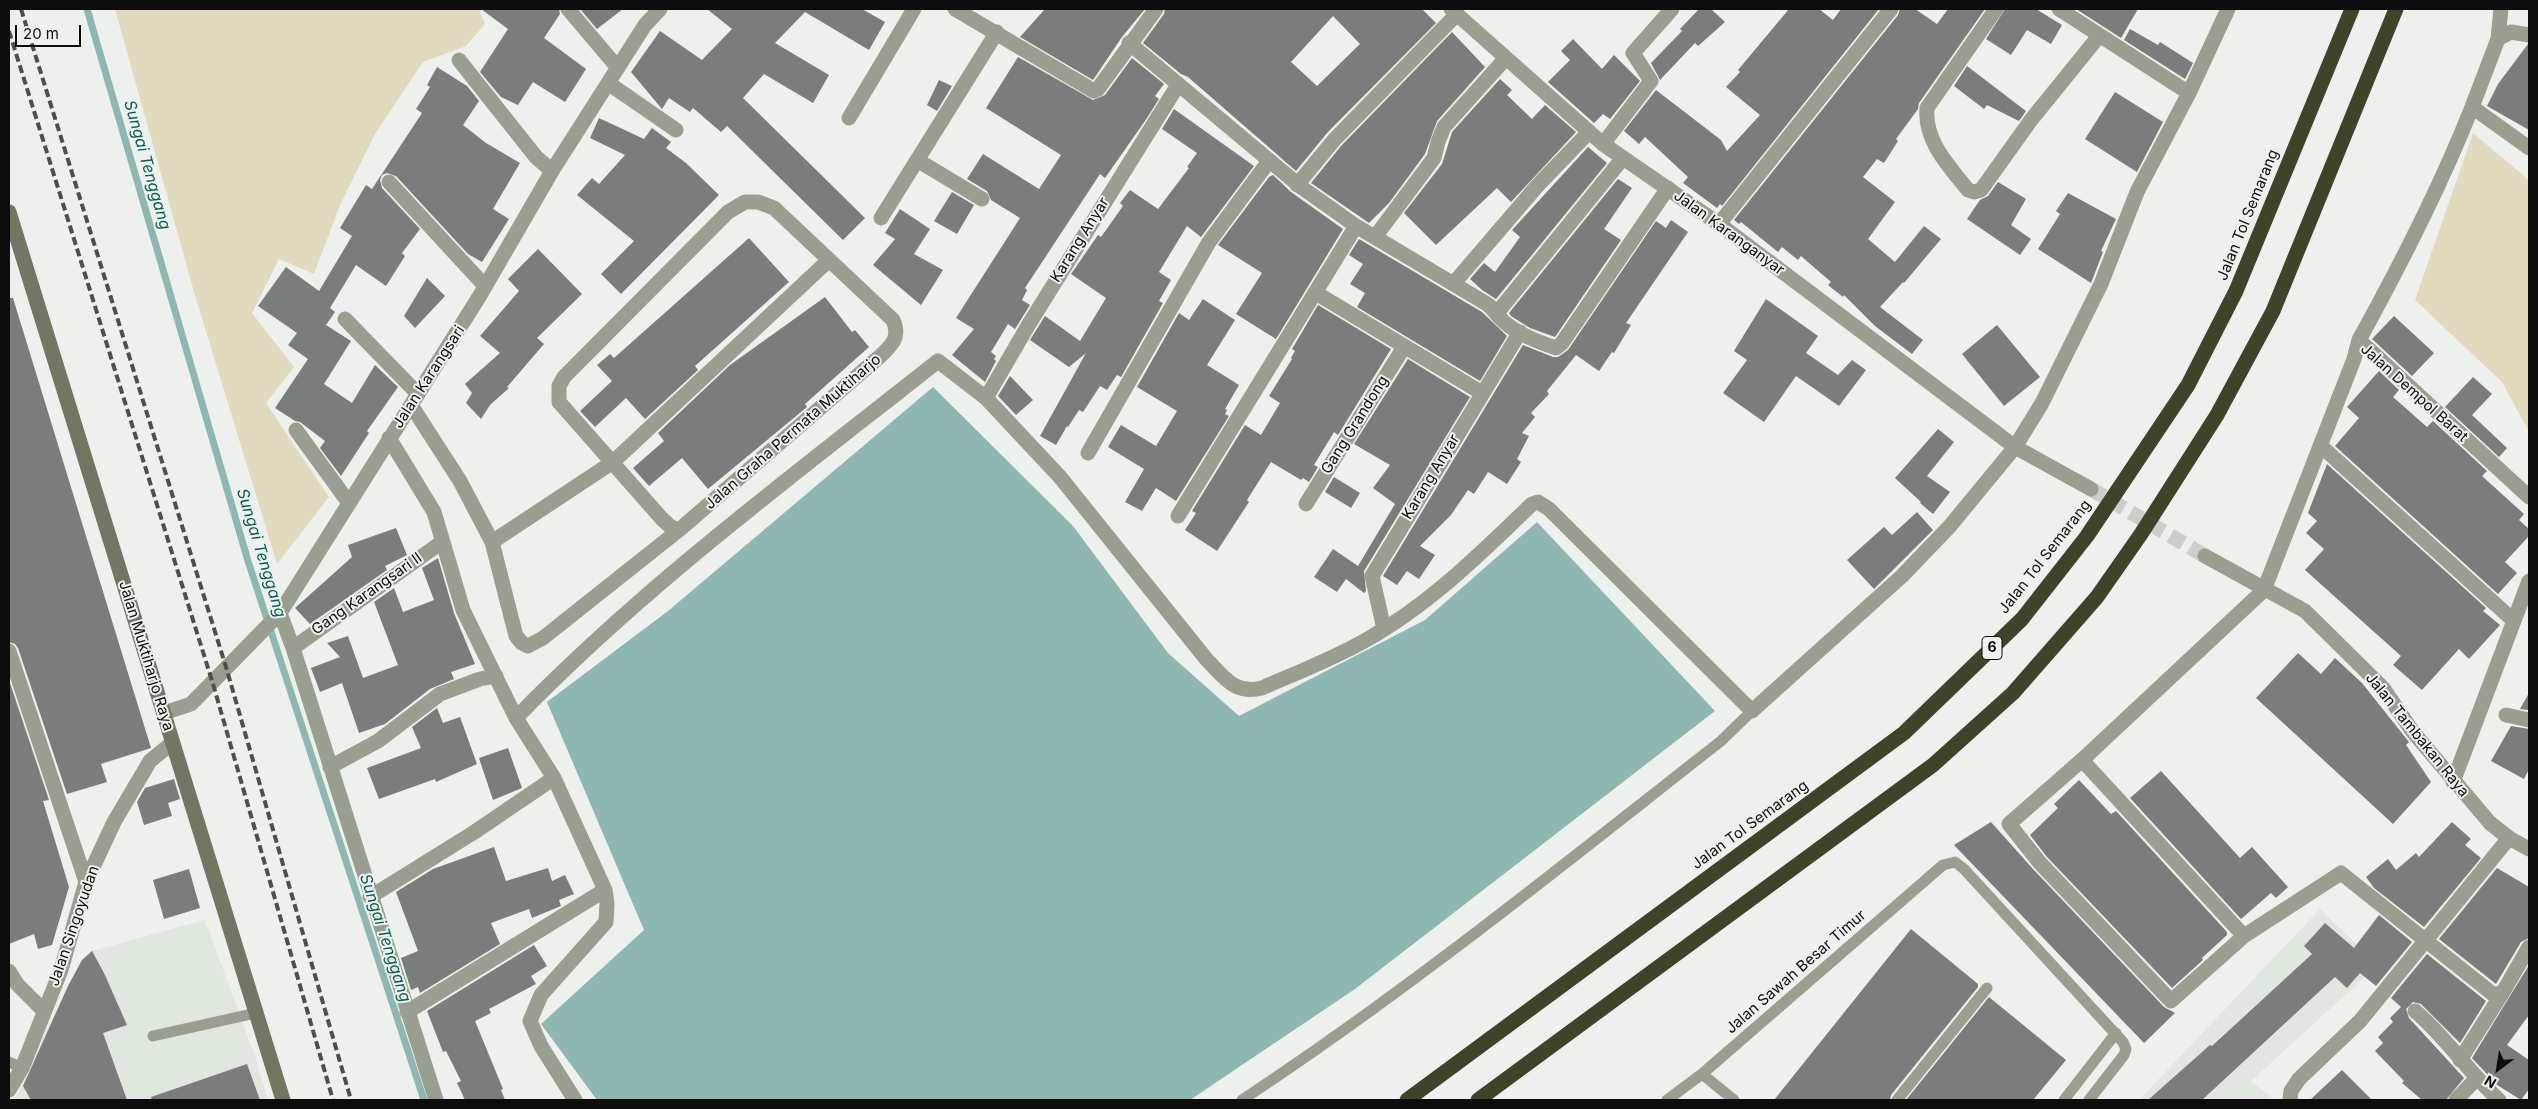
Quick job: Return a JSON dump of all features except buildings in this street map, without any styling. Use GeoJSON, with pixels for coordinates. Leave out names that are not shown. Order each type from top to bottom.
{"type":"FeatureCollection","features":[{"type":"Feature","properties":{"kind":"highway","name":"Jalan Tol Semarang"},"geometry":{"type":"LineString","coordinates":[[1407,1100],[1904,733],[2022,619],[2088,536],[2188,385],[2236,291],[2352,9]]}},
{"type":"Feature","properties":{"kind":"highway"},"geometry":{"type":"LineString","coordinates":[[1478,1100],[1933,765],[2013,693],[2097,597],[2141,534],[2217,415],[2273,311],[2396,9]]}},
{"type":"Feature","properties":{"kind":"street"},"geometry":{"type":"LineString","coordinates":[[568,9],[618,68]]}},
{"type":"Feature","properties":{"kind":"street","name":"Jalan Karangsari"},"geometry":{"type":"LineString","coordinates":[[164,713],[191,704],[213,684],[253,639],[278,615],[389,438],[415,400],[485,286],[552,171],[645,25],[660,9]]}},
{"type":"Feature","properties":{"kind":"street"},"geometry":{"type":"LineString","coordinates":[[849,118],[914,9]]}},
{"type":"Feature","properties":{"kind":"street"},"geometry":{"type":"LineString","coordinates":[[955,9],[997,32],[1094,91],[1098,89],[1129,43],[1156,9]]}},
{"type":"Feature","properties":{"kind":"street"},"geometry":{"type":"LineString","coordinates":[[1603,144],[1651,82],[1633,52],[1672,9]]}},
{"type":"Feature","properties":{"kind":"street"},"geometry":{"type":"LineString","coordinates":[[1719,224],[1891,9]]}},
{"type":"Feature","properties":{"kind":"street"},"geometry":{"type":"LineString","coordinates":[[1996,9],[1927,108],[1926,128],[1935,146],[1968,190],[1974,192],[1981,190],[2031,120],[2099,36]]}},
{"type":"Feature","properties":{"kind":"street"},"geometry":{"type":"LineString","coordinates":[[2059,9],[2189,93]]}},
{"type":"Feature","properties":{"kind":"street"},"geometry":{"type":"LineString","coordinates":[[516,718],[551,681],[704,546],[938,361],[986,398],[1060,477],[1207,660],[1233,686],[1248,692],[1262,688],[1366,641],[1440,589],[1532,504],[1538,502],[1549,509],[1752,711],[1902,576],[2020,451],[2042,402],[2101,284],[2137,192],[2189,93],[2227,9]]}},
{"type":"Feature","properties":{"kind":"street"},"geometry":{"type":"LineString","coordinates":[[2360,340],[2401,264],[2448,168],[2498,39],[2501,9]]}},
{"type":"Feature","properties":{"kind":"street"},"geometry":{"type":"LineString","coordinates":[[1297,184],[1334,140],[1454,12]]}},
{"type":"Feature","properties":{"kind":"street","name":"Jalan Karanganyar"},"geometry":{"type":"LineString","coordinates":[[1454,12],[1603,144],[1719,224],[2020,451]]}},
{"type":"Feature","properties":{"kind":"street"},"geometry":{"type":"LineString","coordinates":[[881,218],[997,32]]}},
{"type":"Feature","properties":{"kind":"street"},"geometry":{"type":"LineString","coordinates":[[2498,39],[2511,32],[2529,35]]}},
{"type":"Feature","properties":{"kind":"street"},"geometry":{"type":"LineString","coordinates":[[1129,43],[1297,184],[1356,226],[1493,308],[1500,319],[1520,332],[1556,348],[1562,343],[1668,188]]}},
{"type":"Feature","properties":{"kind":"street"},"geometry":{"type":"LineString","coordinates":[[1375,237],[1434,158],[1444,127],[1506,58]]}},
{"type":"Feature","properties":{"kind":"street"},"geometry":{"type":"LineString","coordinates":[[459,60],[536,157],[552,171]]}},
{"type":"Feature","properties":{"kind":"street"},"geometry":{"type":"LineString","coordinates":[[608,83],[676,130]]}},
{"type":"Feature","properties":{"kind":"street","name":"Karang Anyar"},"geometry":{"type":"LineString","coordinates":[[986,398],[1028,324],[1178,84]]}},
{"type":"Feature","properties":{"kind":"street"},"geometry":{"type":"LineString","coordinates":[[2472,107],[2529,148]]}},
{"type":"Feature","properties":{"kind":"street"},"geometry":{"type":"LineString","coordinates":[[1454,283],[1538,185],[1589,132]]}},
{"type":"Feature","properties":{"kind":"street"},"geometry":{"type":"LineString","coordinates":[[1497,312],[1624,158]]}},
{"type":"Feature","properties":{"kind":"street"},"geometry":{"type":"LineString","coordinates":[[916,160],[982,199]]}},
{"type":"Feature","properties":{"kind":"street"},"geometry":{"type":"LineString","coordinates":[[1088,453],[1209,242],[1269,161]]}},
{"type":"Feature","properties":{"kind":"street"},"geometry":{"type":"LineString","coordinates":[[389,182],[485,286]]}},
{"type":"Feature","properties":{"kind":"street","name":"Jalan Graha Permata Muktiharjo"},"geometry":{"type":"LineString","coordinates":[[745,202],[758,202],[774,208],[829,260],[893,320],[897,330],[895,338],[878,358],[679,530],[671,527],[560,402],[559,386],[564,377],[728,212],[745,202]]}},
{"type":"Feature","properties":{"kind":"street","name":"Jalan Muktiharjo Raya"},"geometry":{"type":"LineString","coordinates":[[10,220],[283,1100]]}},
{"type":"Feature","properties":{"kind":"street"},"geometry":{"type":"LineString","coordinates":[[1178,516],[1356,226]]}},
{"type":"Feature","properties":{"kind":"street"},"geometry":{"type":"LineString","coordinates":[[492,542],[613,462],[829,260]]}},
{"type":"Feature","properties":{"kind":"street"},"geometry":{"type":"LineString","coordinates":[[1316,293],[1482,393]]}},
{"type":"Feature","properties":{"kind":"street"},"geometry":{"type":"LineString","coordinates":[[345,319],[415,400],[460,482],[492,542],[516,636],[522,643],[528,646],[542,638],[679,530]]}},
{"type":"Feature","properties":{"kind":"street","name":"Karang Anyar"},"geometry":{"type":"LineString","coordinates":[[1384,629],[1372,578],[1520,332]]}},
{"type":"Feature","properties":{"kind":"street","name":"Jalan Dempol Barat"},"geometry":{"type":"LineString","coordinates":[[2259,587],[2321,446],[2360,340],[2529,497]]}},
{"type":"Feature","properties":{"kind":"street","name":"Gang Grandong"},"geometry":{"type":"LineString","coordinates":[[1306,504],[1404,346]]}},
{"type":"Feature","properties":{"kind":"street"},"geometry":{"type":"LineString","coordinates":[[296,430],[349,503]]}},
{"type":"Feature","properties":{"kind":"street"},"geometry":{"type":"LineString","coordinates":[[389,438],[426,495],[434,512],[463,610],[516,718],[554,778],[605,890],[607,904],[606,922],[541,995],[530,1021],[541,1046],[576,1100]]}},
{"type":"Feature","properties":{"kind":"street"},"geometry":{"type":"LineString","coordinates":[[2321,446],[2514,621]]}},
{"type":"Feature","properties":{"kind":"street"},"geometry":{"type":"LineString","coordinates":[[2020,451],[2091,489]]}},
{"type":"Feature","properties":{"kind":"street","name":"Gang Karangsari II"},"geometry":{"type":"LineString","coordinates":[[293,648],[442,542]]}},
{"type":"Feature","properties":{"kind":"street","name":"Jalan Tambakan Raya"},"geometry":{"type":"LineString","coordinates":[[2205,556],[2304,611],[2336,640],[2383,688],[2453,782],[2490,823],[2509,838],[2529,849]]}},
{"type":"Feature","properties":{"kind":"street"},"geometry":{"type":"LineString","coordinates":[[2453,782],[2529,581]]}},
{"type":"Feature","properties":{"kind":"street"},"geometry":{"type":"LineString","coordinates":[[2259,587],[2082,760],[2009,824],[2040,863],[2171,1001],[2244,936],[2341,872],[2490,993],[2498,995],[2503,992]]}},
{"type":"Feature","properties":{"kind":"street"},"geometry":{"type":"LineString","coordinates":[[278,615],[293,648],[370,897],[436,1100]]}},
{"type":"Feature","properties":{"kind":"street"},"geometry":{"type":"LineString","coordinates":[[9,651],[86,882]]}},
{"type":"Feature","properties":{"kind":"street"},"geometry":{"type":"LineString","coordinates":[[330,768],[378,741],[440,694],[480,679],[496,676]]}},
{"type":"Feature","properties":{"kind":"street"},"geometry":{"type":"LineString","coordinates":[[2506,715],[2529,720]]}},
{"type":"Feature","properties":{"kind":"street","name":"Jalan Singoyudan"},"geometry":{"type":"LineString","coordinates":[[9,1090],[16,1065],[44,1011],[62,970],[86,882],[114,822],[150,761],[172,743]]}},
{"type":"Feature","properties":{"kind":"street"},"geometry":{"type":"LineString","coordinates":[[2082,760],[2244,936]]}},
{"type":"Feature","properties":{"kind":"street"},"geometry":{"type":"LineString","coordinates":[[370,897],[473,833],[554,778]]}},
{"type":"Feature","properties":{"kind":"street"},"geometry":{"type":"LineString","coordinates":[[2290,1100],[2291,1091],[2299,1079],[2360,1021],[2509,838]]}},
{"type":"Feature","properties":{"kind":"street"},"geometry":{"type":"LineString","coordinates":[[407,1012],[605,890]]}},
{"type":"Feature","properties":{"kind":"street"},"geometry":{"type":"LineString","coordinates":[[2460,1060],[2503,992],[2529,946]]}},
{"type":"Feature","properties":{"kind":"street","name":"Jalan Singoyudan"},"geometry":{"type":"LineString","coordinates":[[9,971],[17,984],[44,1011]]}},
{"type":"Feature","properties":{"kind":"street"},"geometry":{"type":"LineString","coordinates":[[2415,1011],[2426,1020],[2476,1079],[2499,1100]]}},
{"type":"Feature","properties":{"kind":"street"},"geometry":{"type":"LineString","coordinates":[[2456,1100],[2476,1079]]}},
{"type":"Feature","properties":{"kind":"lane"},"geometry":{"type":"LineString","coordinates":[[1242,1100],[1326,1045],[1517,901],[1721,741],[1752,711]]}},
{"type":"Feature","properties":{"kind":"lane","name":"Jalan Sawah Besar Timur"},"geometry":{"type":"LineString","coordinates":[[1667,1100],[1702,1074],[1943,865],[1955,862],[1964,869],[2116,1033]]}},
{"type":"Feature","properties":{"kind":"lane"},"geometry":{"type":"LineString","coordinates":[[1897,1100],[1987,988]]}},
{"type":"Feature","properties":{"kind":"lane"},"geometry":{"type":"LineString","coordinates":[[153,1036],[256,1013]]}},
{"type":"Feature","properties":{"kind":"lane"},"geometry":{"type":"LineString","coordinates":[[2064,1100],[2116,1033],[2126,1049],[2116,1067],[2089,1100]]}},
{"type":"Feature","properties":{"kind":"lane"},"geometry":{"type":"LineString","coordinates":[[1702,1074],[1734,1100]]}},
{"type":"Feature","properties":{"kind":"shaded area"},"geometry":{"type":"Polygon","coordinates":[[[115,9],[479,9],[485,24],[466,46],[423,62],[375,134],[340,205],[314,274],[279,259],[252,313],[294,367],[266,403],[329,497],[277,564],[194,292],[115,9]]]}},
{"type":"Feature","properties":{"kind":"shaded area"},"geometry":{"type":"Polygon","coordinates":[[[2473,133],[2529,180],[2529,432],[2502,382],[2415,300],[2473,133]]]}},
{"type":"Feature","properties":{"kind":"shaded area"},"geometry":{"type":"Polygon","coordinates":[[[2320,909],[2378,965],[2251,1081],[2274,1100],[2139,1100],[2320,909]]]}},
{"type":"Feature","properties":{"kind":"shaded area"},"geometry":{"type":"Polygon","coordinates":[[[205,920],[256,1059],[268,1100],[19,1100],[16,1097],[43,1037],[82,960],[92,951],[205,920]]]}},
{"type":"Feature","properties":{"kind":"water"},"geometry":{"type":"Polygon","coordinates":[[[933,387],[1073,526],[1168,653],[1239,716],[1425,620],[1537,522],[1715,711],[1355,989],[1190,1100],[597,1100],[541,1024],[644,930],[547,702],[668,611],[933,387]]]}},
{"type":"Feature","properties":{"kind":"waterway","name":"Sungai Tenggang"},"geometry":{"type":"LineString","coordinates":[[87,9],[248,561],[424,1100]]}},
{"type":"Feature","properties":{"kind":"tunnel"},"geometry":{"type":"LineString","coordinates":[[2091,489],[2205,556]]}},
{"type":"Feature","properties":{"kind":"railway"},"geometry":{"type":"LineString","coordinates":[[21,9],[226,667],[351,1100]]}},
{"type":"Feature","properties":{"kind":"railway"},"geometry":{"type":"LineString","coordinates":[[9,31],[213,684],[333,1100]]}}]}
